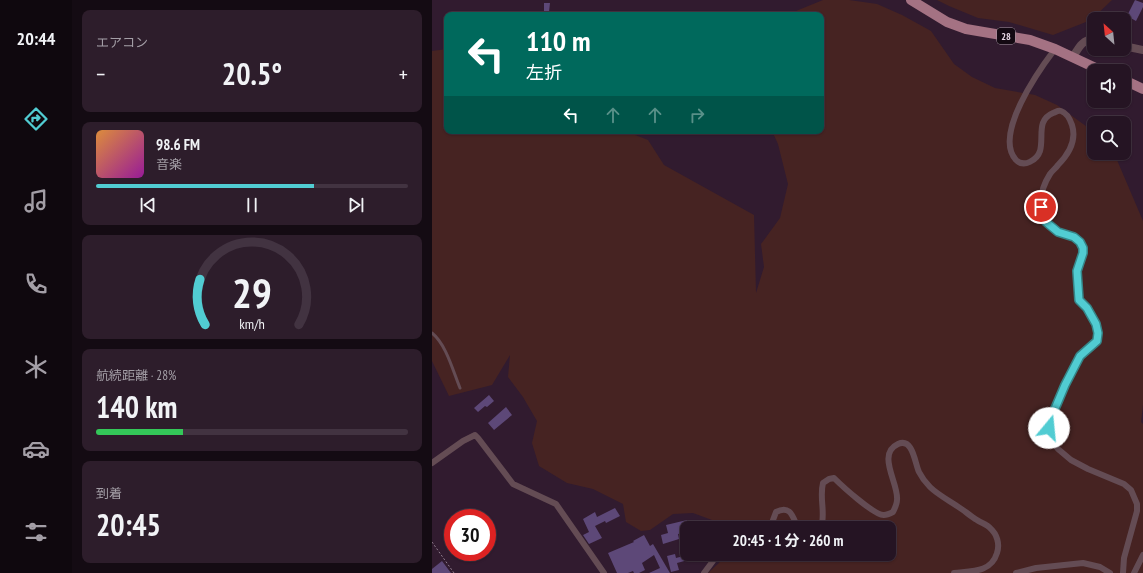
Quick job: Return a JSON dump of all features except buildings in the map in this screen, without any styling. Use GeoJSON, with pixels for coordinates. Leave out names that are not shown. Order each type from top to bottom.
{"type":"FeatureCollection","features":[{"type":"Feature","properties":{"kind":"main road","name":"28"},"geometry":{"type":"LineString","coordinates":[[911,0],[947,22],[966,29],[1030,40],[1055,49],[1088,64]]}},
{"type":"Feature","properties":{"kind":"main road"},"geometry":{"type":"LineString","coordinates":[[1131,83],[1143,89]]}},
{"type":"Feature","properties":{"kind":"street"},"geometry":{"type":"LineString","coordinates":[[1073,57],[1082,43],[1087,40]]}},
{"type":"Feature","properties":{"kind":"street"},"geometry":{"type":"LineString","coordinates":[[1131,47],[1143,50]]}},
{"type":"Feature","properties":{"kind":"street"},"geometry":{"type":"LineString","coordinates":[[1055,49],[1043,64],[1018,108],[1010,145],[1013,156],[1018,162],[1023,164],[1028,163],[1035,158],[1040,151],[1042,125],[1050,114],[1058,111],[1063,112],[1067,114],[1072,124],[1073,145],[1067,156],[1050,173],[1042,196],[1042,213],[1046,222],[1058,232],[1074,237],[1080,242],[1083,248],[1083,253],[1077,271],[1079,300],[1087,308],[1096,324],[1098,333],[1097,341],[1080,356],[1065,385],[1051,418],[1049,428],[1052,439],[1058,449],[1071,460],[1124,484],[1131,490],[1135,498],[1137,511],[1124,558],[1123,573]]}},
{"type":"Feature","properties":{"kind":"street"},"geometry":{"type":"LineString","coordinates":[[432,463],[463,441],[475,435],[513,484],[556,504],[604,573]]}},
{"type":"Feature","properties":{"kind":"street"},"geometry":{"type":"LineString","coordinates":[[822,521],[821,491],[823,484],[829,479],[834,478],[878,514],[884,515],[893,512],[898,499],[890,467],[889,455],[891,450],[899,444],[904,443],[910,446],[919,472],[929,486],[990,527],[997,536],[999,547],[997,555],[990,564],[984,569],[977,571],[954,573]]}},
{"type":"Feature","properties":{"kind":"street"},"geometry":{"type":"LineString","coordinates":[[773,521],[776,512],[784,510],[790,512],[794,521]]}},
{"type":"Feature","properties":{"kind":"street"},"geometry":{"type":"LineString","coordinates":[[1134,573],[1143,555]]}},
{"type":"Feature","properties":{"kind":"street"},"geometry":{"type":"LineString","coordinates":[[704,573],[713,561]]}},
{"type":"Feature","properties":{"kind":"street"},"geometry":{"type":"LineString","coordinates":[[1016,573],[1036,568],[1083,563],[1100,567],[1110,573]]}},
{"type":"Feature","properties":{"kind":"lane"},"geometry":{"type":"LineString","coordinates":[[432,332],[444,348],[460,388]]}},
{"type":"Feature","properties":{"kind":"path"},"geometry":{"type":"LineString","coordinates":[[432,542],[454,573]]}},
{"type":"Feature","properties":{"kind":"shaded area"},"geometry":{"type":"Polygon","coordinates":[[[823,0],[849,0],[877,4],[902,15],[931,31],[954,64],[972,77],[995,88],[1035,95],[1057,105],[1087,127],[1087,160],[1117,160],[1143,221],[1143,405],[1141,422],[1143,424],[1143,573],[708,573],[721,561],[896,561],[896,521],[713,521],[693,513],[673,514],[650,530],[641,531],[626,522],[623,504],[593,489],[567,483],[539,466],[532,443],[537,421],[523,397],[508,377],[510,355],[492,385],[449,396],[432,361],[432,51],[444,49],[444,134],[633,134],[648,140],[664,165],[754,215],[756,293],[764,267],[761,244],[780,218],[788,184],[778,144],[773,134],[824,134],[824,12],[795,12],[823,0]]]}},
{"type":"Feature","properties":{"kind":"shaded area"},"geometry":{"type":"Polygon","coordinates":[[[937,0],[1112,0],[1099,12],[1087,12],[1087,22],[1053,35],[1009,22],[978,18],[937,0]]]}},
{"type":"Feature","properties":{"kind":"route"},"geometry":{"type":"LineString","coordinates":[[1041,207],[1046,222],[1058,232],[1074,237],[1080,242],[1083,248],[1083,253],[1077,271],[1079,300],[1091,314],[1096,324],[1098,333],[1097,341],[1080,356],[1065,385],[1051,418],[1049,428]]}}]}
